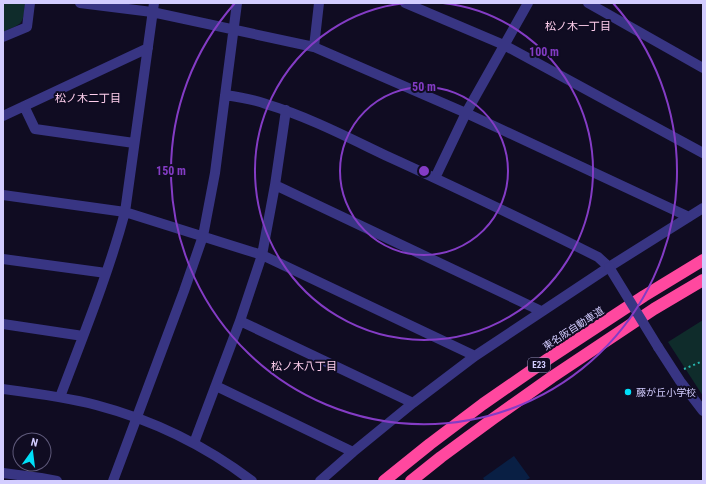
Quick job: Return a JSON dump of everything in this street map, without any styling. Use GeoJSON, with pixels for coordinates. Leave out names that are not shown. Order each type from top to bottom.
{"type":"FeatureCollection","features":[{"type":"Feature","properties":{"kind":"highway","name":"東名阪自動車道"},"geometry":{"type":"LineString","coordinates":[[384,481],[430,444],[496,395],[644,296],[703,260]]}},
{"type":"Feature","properties":{"kind":"highway","name":"E23"},"geometry":{"type":"LineString","coordinates":[[411,481],[464,439],[552,377],[654,309],[703,280]]}},
{"type":"Feature","properties":{"kind":"street"},"geometry":{"type":"LineString","coordinates":[[3,38],[26,27],[30,3]]}},
{"type":"Feature","properties":{"kind":"street"},"geometry":{"type":"LineString","coordinates":[[80,3],[153,7],[233,29],[314,47],[466,113],[689,217]]}},
{"type":"Feature","properties":{"kind":"street"},"geometry":{"type":"LineString","coordinates":[[113,481],[203,236],[215,173],[237,3]]}},
{"type":"Feature","properties":{"kind":"street"},"geometry":{"type":"LineString","coordinates":[[314,47],[319,3]]}},
{"type":"Feature","properties":{"kind":"street"},"geometry":{"type":"LineString","coordinates":[[405,3],[504,45],[703,153]]}},
{"type":"Feature","properties":{"kind":"street"},"geometry":{"type":"LineString","coordinates":[[435,178],[466,113],[528,3]]}},
{"type":"Feature","properties":{"kind":"street"},"geometry":{"type":"LineString","coordinates":[[588,3],[703,68]]}},
{"type":"Feature","properties":{"kind":"street"},"geometry":{"type":"LineString","coordinates":[[60,397],[106,273],[125,212],[153,7]]}},
{"type":"Feature","properties":{"kind":"street"},"geometry":{"type":"LineString","coordinates":[[3,116],[148,48]]}},
{"type":"Feature","properties":{"kind":"street"},"geometry":{"type":"LineString","coordinates":[[225,95],[253,100],[286,110],[326,127],[598,257],[609,267],[680,381],[702,408]]}},
{"type":"Feature","properties":{"kind":"street"},"geometry":{"type":"LineString","coordinates":[[24,106],[36,129],[134,143]]}},
{"type":"Feature","properties":{"kind":"street"},"geometry":{"type":"LineString","coordinates":[[194,443],[240,321],[262,256],[275,185],[286,110]]}},
{"type":"Feature","properties":{"kind":"street"},"geometry":{"type":"LineString","coordinates":[[275,185],[542,311]]}},
{"type":"Feature","properties":{"kind":"street"},"geometry":{"type":"LineString","coordinates":[[3,195],[125,212],[262,256],[475,356]]}},
{"type":"Feature","properties":{"kind":"street"},"geometry":{"type":"LineString","coordinates":[[320,481],[353,452],[475,356],[609,267],[703,208]]}},
{"type":"Feature","properties":{"kind":"street"},"geometry":{"type":"LineString","coordinates":[[3,260],[106,273]]}},
{"type":"Feature","properties":{"kind":"street"},"geometry":{"type":"LineString","coordinates":[[240,321],[413,404]]}},
{"type":"Feature","properties":{"kind":"street"},"geometry":{"type":"LineString","coordinates":[[3,324],[83,336]]}},
{"type":"Feature","properties":{"kind":"street"},"geometry":{"type":"LineString","coordinates":[[216,386],[353,452]]}},
{"type":"Feature","properties":{"kind":"street"},"geometry":{"type":"LineString","coordinates":[[3,389],[60,397],[97,405],[136,418],[194,443],[252,481]]}},
{"type":"Feature","properties":{"kind":"street"},"geometry":{"type":"LineString","coordinates":[[3,473],[57,481]]}},
{"type":"Feature","properties":{"kind":"path"},"geometry":{"type":"LineString","coordinates":[[683,369],[703,361]]}},
{"type":"Feature","properties":{"kind":"green space"},"geometry":{"type":"Polygon","coordinates":[[[3,3],[25,4],[20,23],[3,32],[3,3]]]}},
{"type":"Feature","properties":{"kind":"green space"},"geometry":{"type":"Polygon","coordinates":[[[703,320],[703,396],[668,342],[703,320]]]}},
{"type":"Feature","properties":{"kind":"water"},"geometry":{"type":"Polygon","coordinates":[[[514,456],[530,478],[524,481],[485,481],[483,478],[514,456]]]}},
{"type":"Feature","properties":{"kind":"place","name":"藤が丘小学校"},"geometry":{"type":"Point","coordinates":[628,392]}},
{"type":"Feature","properties":{"kind":"district","name":"松ノ木一丁目"},"geometry":{"type":"Point","coordinates":[578,26]}},
{"type":"Feature","properties":{"kind":"district","name":"松ノ木二丁目"},"geometry":{"type":"Point","coordinates":[88,98]}},
{"type":"Feature","properties":{"kind":"district","name":"松ノ木八丁目"},"geometry":{"type":"Point","coordinates":[304,366]}}]}
